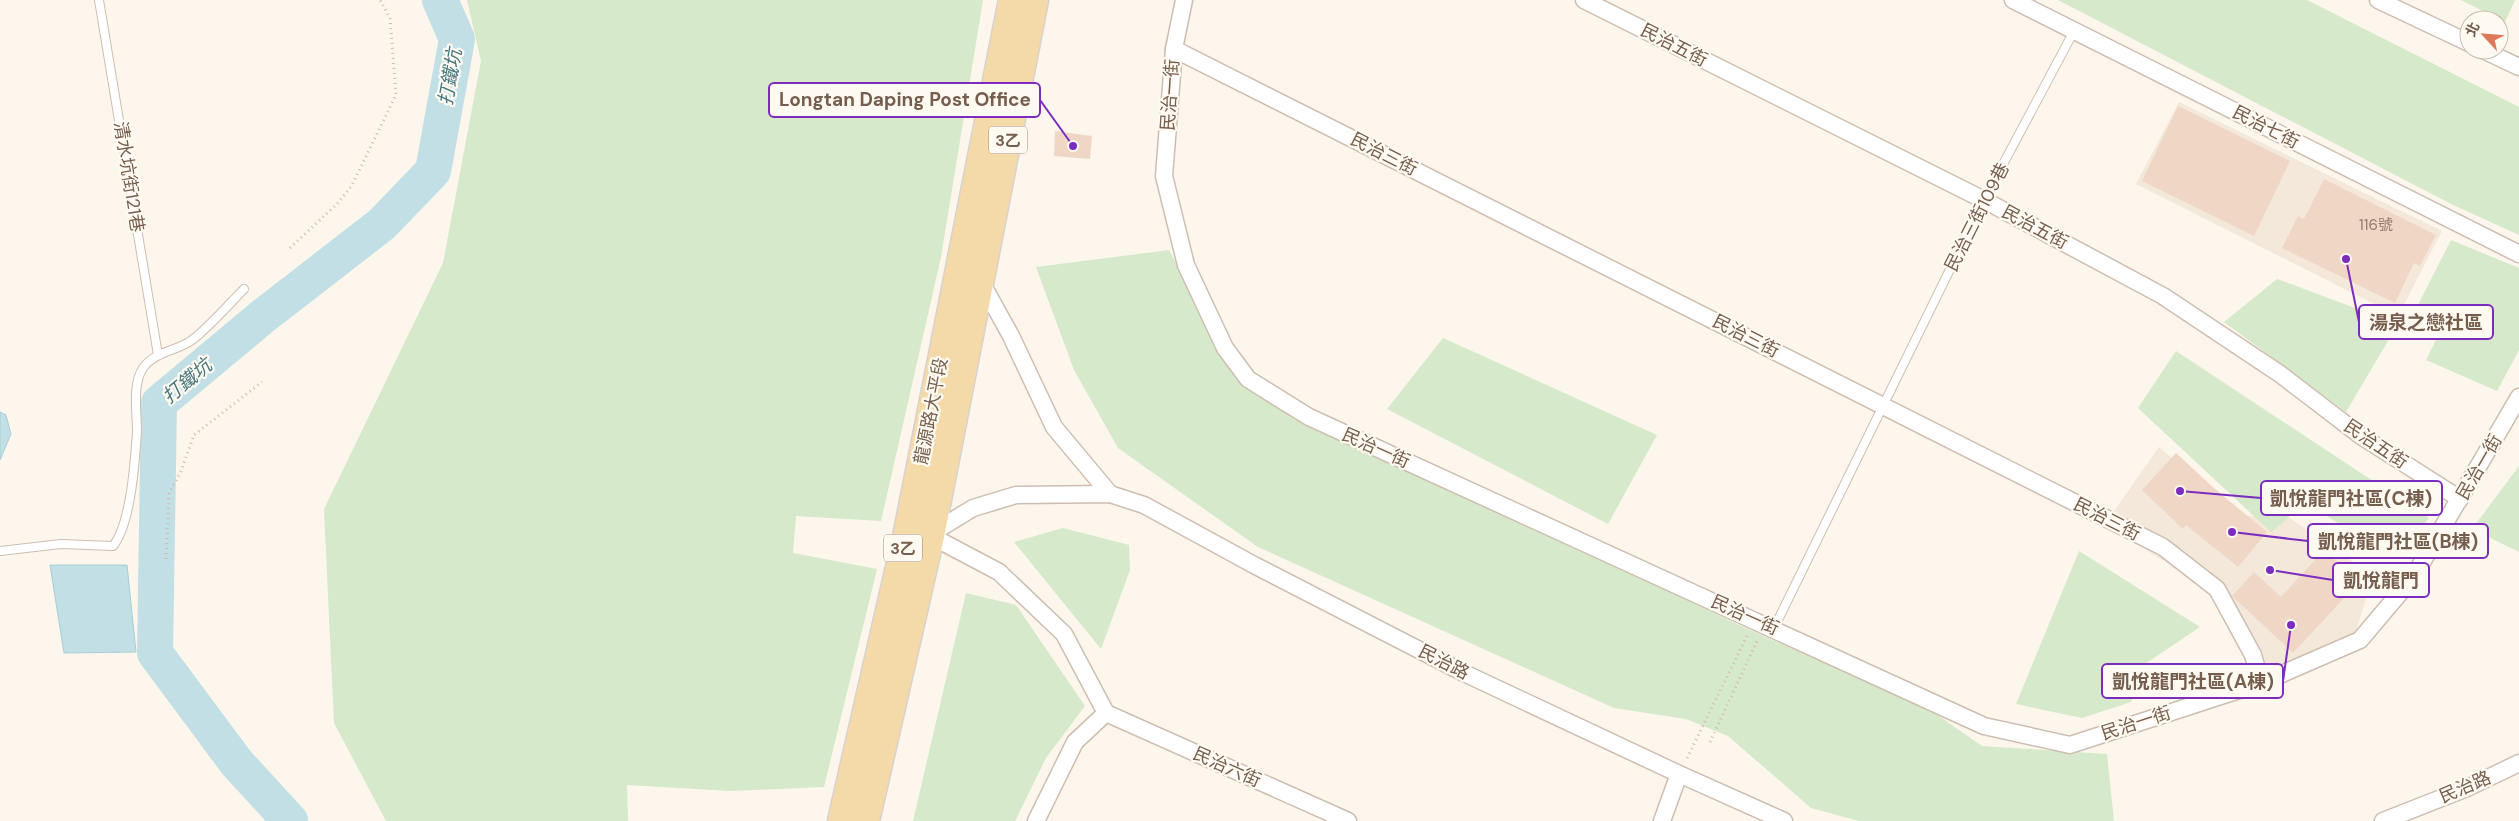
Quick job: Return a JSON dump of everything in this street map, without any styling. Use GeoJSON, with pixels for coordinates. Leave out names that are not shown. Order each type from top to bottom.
{"type":"FeatureCollection","features":[{"type":"Feature","properties":{"kind":"main road","name":"龍源路大平段"},"geometry":{"type":"LineString","coordinates":[[970,277],[1012,0]]}},
{"type":"Feature","properties":{"kind":"main road","name":"龍源路大平段"},"geometry":{"type":"LineString","coordinates":[[866,821],[919,534],[970,277],[1035,0]]}},
{"type":"Feature","properties":{"kind":"main road","name":"龍源路大平段"},"geometry":{"type":"LineString","coordinates":[[841,821],[919,534]]}},
{"type":"Feature","properties":{"kind":"street","name":"民治一街"},"geometry":{"type":"LineString","coordinates":[[1184,0],[1174,49],[1164,176],[1186,265],[1225,348],[1248,379],[1309,417],[1774,628],[1984,726],[2070,745],[2261,683],[2360,640],[2414,576],[2519,397]]}},
{"type":"Feature","properties":{"kind":"street","name":"民治五街"},"geometry":{"type":"LineString","coordinates":[[1584,0],[1984,200],[2163,296],[2280,374],[2361,436],[2460,499]]}},
{"type":"Feature","properties":{"kind":"street","name":"民治七街"},"geometry":{"type":"LineString","coordinates":[[2012,0],[2519,254]]}},
{"type":"Feature","properties":{"kind":"street"},"geometry":{"type":"LineString","coordinates":[[2378,0],[2459,38]]}},
{"type":"Feature","properties":{"kind":"street","name":"民治三街"},"geometry":{"type":"LineString","coordinates":[[1174,49],[2163,547],[2217,589],[2253,655],[2261,683]]}},
{"type":"Feature","properties":{"kind":"street"},"geometry":{"type":"LineString","coordinates":[[2504,60],[2519,67]]}},
{"type":"Feature","properties":{"kind":"street"},"geometry":{"type":"LineString","coordinates":[[970,277],[1011,336],[1054,427],[1110,494]]}},
{"type":"Feature","properties":{"kind":"street"},"geometry":{"type":"LineString","coordinates":[[919,534],[973,508],[1016,495],[1110,494]]}},
{"type":"Feature","properties":{"kind":"street","name":"民治路"},"geometry":{"type":"LineString","coordinates":[[1110,494],[1144,505],[1254,565],[1464,673],[1784,821]]}},
{"type":"Feature","properties":{"kind":"street"},"geometry":{"type":"LineString","coordinates":[[919,534],[999,572],[1064,634],[1106,713],[1075,742],[1036,821]]}},
{"type":"Feature","properties":{"kind":"street","name":"民治六街"},"geometry":{"type":"LineString","coordinates":[[1106,713],[1348,821]]}},
{"type":"Feature","properties":{"kind":"street","name":"民治路"},"geometry":{"type":"LineString","coordinates":[[2383,821],[2467,788],[2519,763]]}},
{"type":"Feature","properties":{"kind":"street"},"geometry":{"type":"LineString","coordinates":[[1662,821],[1679,774]]}},
{"type":"Feature","properties":{"kind":"lane","name":"清水坑街121巷"},"geometry":{"type":"LineString","coordinates":[[99,0],[158,355]]}},
{"type":"Feature","properties":{"kind":"lane","name":"民治三街109巷"},"geometry":{"type":"LineString","coordinates":[[1774,628],[1984,200],[2074,30]]}},
{"type":"Feature","properties":{"kind":"lane"},"geometry":{"type":"LineString","coordinates":[[0,551],[61,544],[113,546],[121,536],[133,470],[137,431],[136,395],[143,368],[158,355],[190,342],[244,289]]}},
{"type":"Feature","properties":{"kind":"path"},"geometry":{"type":"LineString","coordinates":[[290,248],[339,202],[352,185],[396,95],[390,18],[380,0]]}},
{"type":"Feature","properties":{"kind":"path"},"geometry":{"type":"LineString","coordinates":[[166,559],[169,494],[181,471],[194,435],[262,382]]}},
{"type":"Feature","properties":{"kind":"path"},"geometry":{"type":"LineString","coordinates":[[1679,774],[1748,636]]}},
{"type":"Feature","properties":{"kind":"path"},"geometry":{"type":"LineString","coordinates":[[1710,742],[1758,640]]}},
{"type":"Feature","properties":{"kind":"shaded area"},"geometry":{"type":"Polygon","coordinates":[[[2179,102],[2442,231],[2398,316],[2136,184],[2179,102]]]}},
{"type":"Feature","properties":{"kind":"shaded area"},"geometry":{"type":"Polygon","coordinates":[[[2159,447],[2239,516],[2287,516],[2373,576],[2353,641],[2259,689],[2245,647],[2214,597],[2167,563],[2105,524],[2159,447]]]}},
{"type":"Feature","properties":{"kind":"green space"},"geometry":{"type":"Polygon","coordinates":[[[467,0],[983,0],[941,257],[881,521],[796,516],[793,553],[877,569],[824,787],[730,791],[627,785],[628,821],[386,821],[334,723],[324,509],[443,263],[481,61],[467,0]]]}},
{"type":"Feature","properties":{"kind":"green space"},"geometry":{"type":"Polygon","coordinates":[[[2058,0],[2307,0],[2519,107],[2519,235],[2451,204],[2058,0]]]}},
{"type":"Feature","properties":{"kind":"green space"},"geometry":{"type":"Polygon","coordinates":[[[2461,0],[2515,0],[2509,13],[2509,10],[2481,10],[2461,0]]]}},
{"type":"Feature","properties":{"kind":"green space"},"geometry":{"type":"Polygon","coordinates":[[[2451,240],[2519,268],[2519,350],[2497,391],[2426,360],[2443,326],[2417,307],[2451,240]]]}},
{"type":"Feature","properties":{"kind":"green space"},"geometry":{"type":"Polygon","coordinates":[[[1169,250],[1233,368],[1446,484],[1739,625],[1933,712],[1982,746],[2107,754],[2114,821],[1859,821],[1811,808],[1728,736],[1686,719],[1614,708],[1258,547],[1118,448],[1074,370],[1036,267],[1169,250]]]}},
{"type":"Feature","properties":{"kind":"green space"},"geometry":{"type":"Polygon","coordinates":[[[2277,279],[2398,324],[2346,412],[2224,322],[2277,279]]]}},
{"type":"Feature","properties":{"kind":"green space"},"geometry":{"type":"Polygon","coordinates":[[[1443,338],[1657,435],[1608,524],[1387,409],[1443,338]]]}},
{"type":"Feature","properties":{"kind":"green space"},"geometry":{"type":"Polygon","coordinates":[[[2176,351],[2429,518],[2395,559],[2306,503],[2271,532],[2138,408],[2176,351]]]}},
{"type":"Feature","properties":{"kind":"green space"},"geometry":{"type":"Polygon","coordinates":[[[2519,466],[2519,552],[2472,529],[2519,466]]]}},
{"type":"Feature","properties":{"kind":"green space"},"geometry":{"type":"Polygon","coordinates":[[[1063,528],[1129,545],[1130,570],[1101,649],[1014,542],[1063,528]]]}},
{"type":"Feature","properties":{"kind":"green space"},"geometry":{"type":"Polygon","coordinates":[[[2079,551],[2200,627],[2142,666],[2131,702],[2082,718],[2016,704],[2079,551]]]}},
{"type":"Feature","properties":{"kind":"green space"},"geometry":{"type":"Polygon","coordinates":[[[966,593],[1016,605],[1085,706],[1046,758],[1015,821],[913,821],[966,593]]]}},
{"type":"Feature","properties":{"kind":"water"},"geometry":{"type":"Polygon","coordinates":[[[0,412],[6,415],[11,434],[0,460],[0,412]]]}},
{"type":"Feature","properties":{"kind":"water"},"geometry":{"type":"Polygon","coordinates":[[[50,565],[127,565],[136,652],[64,653],[50,565]]]}},
{"type":"Feature","properties":{"kind":"building"},"geometry":{"type":"Polygon","coordinates":[[[2178,106],[2290,161],[2254,236],[2142,181],[2178,106]]]}},
{"type":"Feature","properties":{"kind":"building"},"geometry":{"type":"Polygon","coordinates":[[[1055,131],[1092,136],[1090,159],[1054,156],[1055,131]]]}},
{"type":"Feature","properties":{"kind":"building"},"geometry":{"type":"Polygon","coordinates":[[[2324,179],[2436,235],[2420,266],[2414,263],[2395,303],[2282,248],[2298,216],[2304,219],[2324,179]]]}},
{"type":"Feature","properties":{"kind":"building"},"geometry":{"type":"Polygon","coordinates":[[[2176,453],[2215,489],[2267,532],[2238,567],[2186,525],[2183,529],[2142,490],[2176,453]]]}},
{"type":"Feature","properties":{"kind":"building"},"geometry":{"type":"Polygon","coordinates":[[[2324,550],[2359,582],[2293,653],[2232,596],[2254,572],[2281,597],[2324,550]]]}},
{"type":"Feature","properties":{"kind":"waterway","name":"打鐵坑"},"geometry":{"type":"LineString","coordinates":[[290,821],[236,762],[155,653],[159,403],[262,317],[382,224],[433,171],[457,39],[440,0]]}},
{"type":"Feature","properties":{"kind":"place","name":"Longtan Daping Post Office"},"geometry":{"type":"Point","coordinates":[1073,146]}},
{"type":"Feature","properties":{"kind":"place","name":"湯泉之戀社區"},"geometry":{"type":"Point","coordinates":[2346,259]}},
{"type":"Feature","properties":{"kind":"place","name":"凱悅龍門社區(C棟)"},"geometry":{"type":"Point","coordinates":[2180,491]}},
{"type":"Feature","properties":{"kind":"place","name":"凱悅龍門社區(B棟)"},"geometry":{"type":"Point","coordinates":[2232,532]}},
{"type":"Feature","properties":{"kind":"place","name":"凱悅龍門"},"geometry":{"type":"Point","coordinates":[2270,570]}},
{"type":"Feature","properties":{"kind":"place","name":"凱悅龍門社區(A棟)"},"geometry":{"type":"Point","coordinates":[2291,625]}}]}
